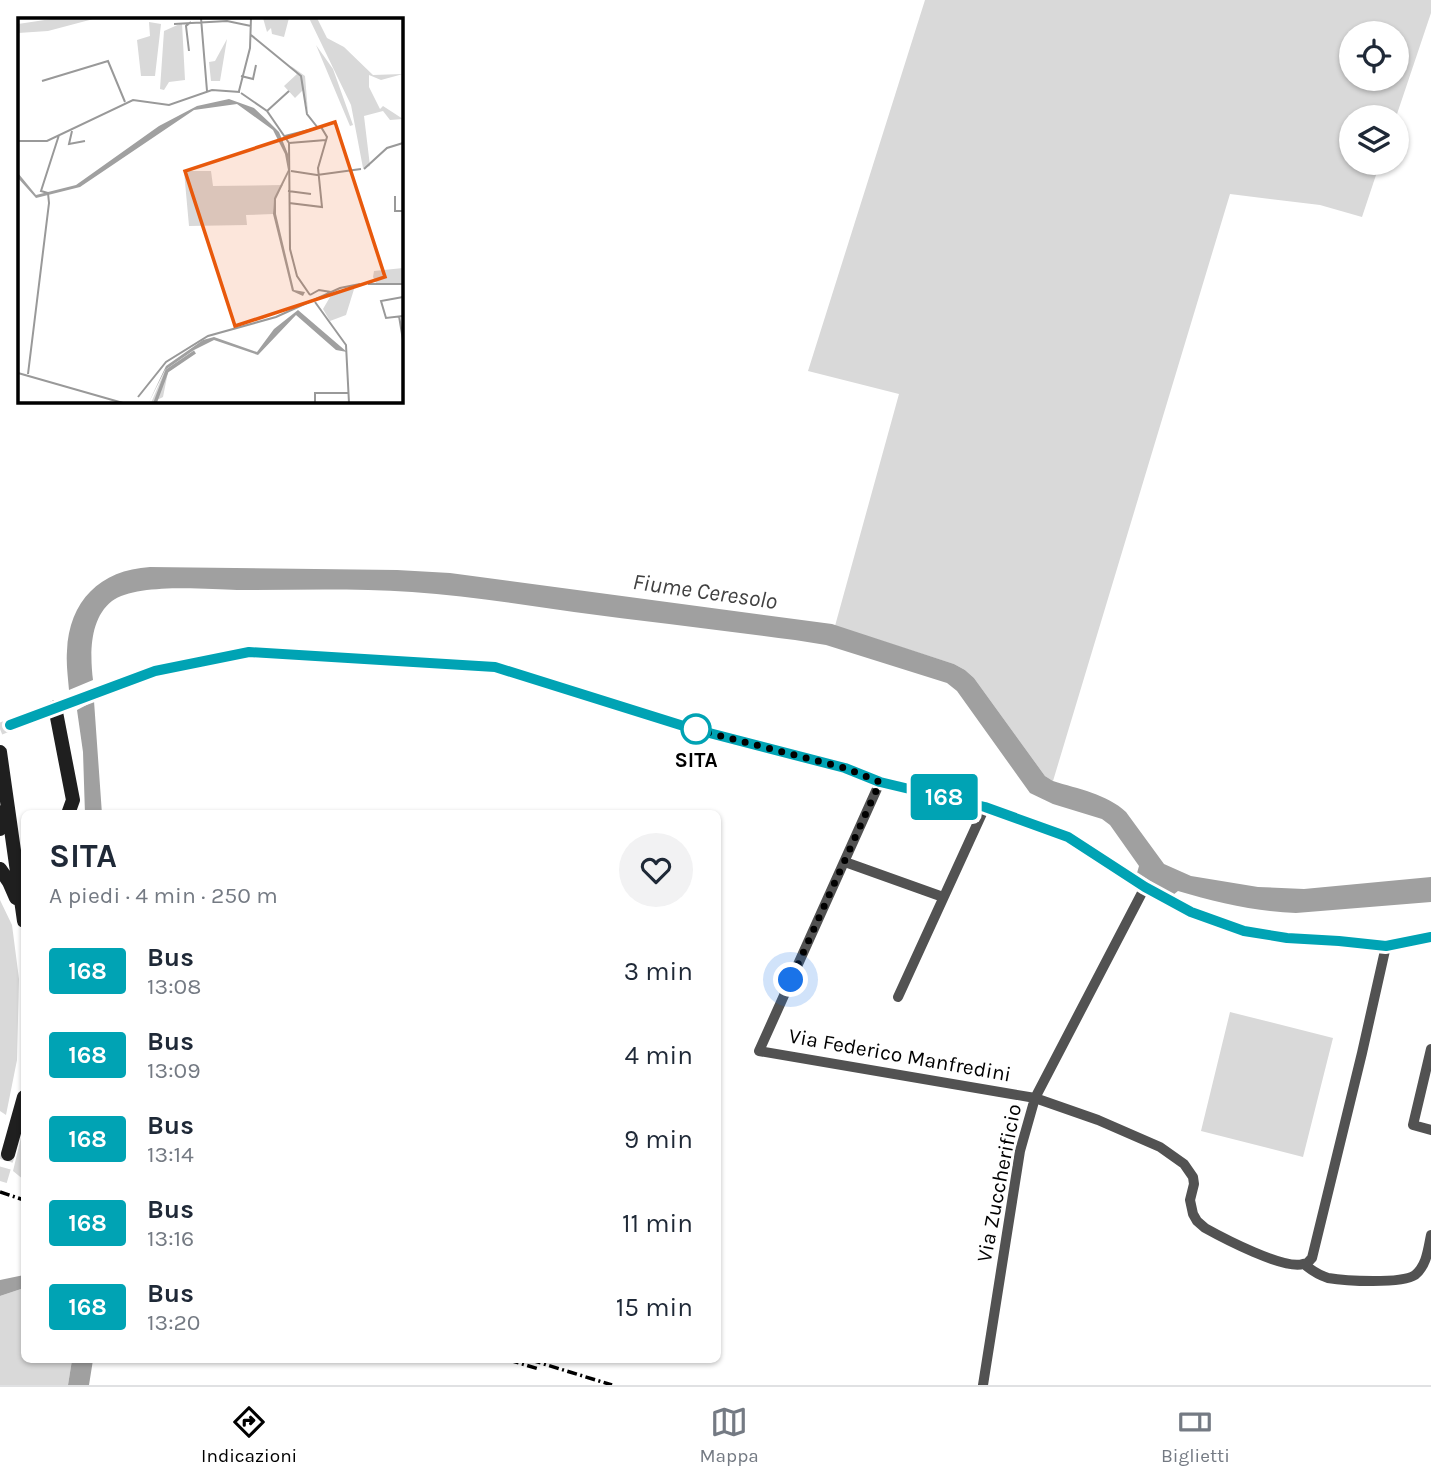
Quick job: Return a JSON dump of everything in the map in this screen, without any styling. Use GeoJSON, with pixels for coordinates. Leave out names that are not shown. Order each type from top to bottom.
{"type":"FeatureCollection","features":[{"type":"Feature","properties":{"kind":"main road"},"geometry":{"type":"LineString","coordinates":[[55,707],[72,800],[69,810]]}},
{"type":"Feature","properties":{"kind":"main road"},"geometry":{"type":"LineString","coordinates":[[0,752],[21,897]]}},
{"type":"Feature","properties":{"kind":"main road"},"geometry":{"type":"LineString","coordinates":[[9,803],[21,816]]}},
{"type":"Feature","properties":{"kind":"main road"},"geometry":{"type":"LineString","coordinates":[[0,829],[9,803]]}},
{"type":"Feature","properties":{"kind":"main road"},"geometry":{"type":"LineString","coordinates":[[0,869],[9,882],[21,913]]}},
{"type":"Feature","properties":{"kind":"main road"},"geometry":{"type":"LineString","coordinates":[[8,1154],[21,1108]]}},
{"type":"Feature","properties":{"kind":"street"},"geometry":{"type":"LineString","coordinates":[[10,725],[155,671],[249,652],[495,667],[690,728],[845,768],[880,782],[985,807],[1068,837],[1145,887],[1191,912],[1244,931],[1287,938],[1386,946],[1431,937]]}},
{"type":"Feature","properties":{"kind":"street","name":"Via Federico Manfredini"},"geometry":{"type":"LineString","coordinates":[[880,782],[759,1051],[1035,1098],[1098,1120],[1160,1147],[1184,1164],[1193,1177],[1191,1207],[1197,1221],[1205,1228],[1266,1257],[1297,1265],[1304,1264]]}},
{"type":"Feature","properties":{"kind":"street"},"geometry":{"type":"LineString","coordinates":[[898,997],[985,807]]}},
{"type":"Feature","properties":{"kind":"street"},"geometry":{"type":"LineString","coordinates":[[845,862],[943,897]]}},
{"type":"Feature","properties":{"kind":"street","name":"Via Zuccherificio"},"geometry":{"type":"LineString","coordinates":[[983,1385],[1020,1151],[1035,1098],[1145,887]]}},
{"type":"Feature","properties":{"kind":"street"},"geometry":{"type":"LineString","coordinates":[[1386,946],[1312,1258],[1304,1264],[1327,1278],[1404,1280],[1412,1277],[1422,1267],[1427,1257],[1431,1235]]}},
{"type":"Feature","properties":{"kind":"street"},"geometry":{"type":"LineString","coordinates":[[1431,1049],[1413,1125],[1431,1130]]}},
{"type":"Feature","properties":{"kind":"shaded area"},"geometry":{"type":"Polygon","coordinates":[[[925,0],[1431,0],[1431,13],[1409,78],[1409,21],[1339,21],[1339,91],[1405,91],[1400,105],[1339,105],[1339,175],[1376,175],[1362,217],[1320,205],[1230,194],[1053,781],[1045,776],[974,678],[965,670],[954,664],[835,626],[899,394],[808,371],[925,0]]]}},
{"type":"Feature","properties":{"kind":"shaded area"},"geometry":{"type":"Polygon","coordinates":[[[150,567],[450,573],[832,624],[965,670],[974,678],[1045,776],[1101,796],[1118,806],[1126,812],[1164,864],[1191,876],[1258,887],[1304,889],[1431,877],[1431,902],[1296,913],[1237,906],[1178,891],[1173,895],[1137,873],[1139,866],[1110,825],[1102,819],[1053,804],[1030,793],[957,691],[947,683],[826,645],[795,640],[493,600],[412,592],[154,589],[123,595],[104,609],[93,638],[93,680],[69,690],[69,633],[81,603],[90,591],[116,574],[150,567]]]}},
{"type":"Feature","properties":{"kind":"shaded area"},"geometry":{"type":"Polygon","coordinates":[[[94,701],[102,810],[85,810],[83,752],[77,710],[94,701]]]}},
{"type":"Feature","properties":{"kind":"shaded area"},"geometry":{"type":"Polygon","coordinates":[[[0,900],[12,925],[19,979],[17,1060],[6,1115],[0,1111],[0,900]]]}},
{"type":"Feature","properties":{"kind":"shaded area"},"geometry":{"type":"Polygon","coordinates":[[[1230,1012],[1333,1038],[1303,1157],[1201,1131],[1230,1012]]]}},
{"type":"Feature","properties":{"kind":"shaded area"},"geometry":{"type":"Polygon","coordinates":[[[21,1138],[21,1178],[13,1171],[21,1138]]]}},
{"type":"Feature","properties":{"kind":"shaded area"},"geometry":{"type":"Polygon","coordinates":[[[21,1276],[21,1289],[0,1296],[0,1280],[21,1276]]]}},
{"type":"Feature","properties":{"kind":"shaded area"},"geometry":{"type":"Polygon","coordinates":[[[21,1289],[21,1363],[72,1363],[68,1385],[0,1385],[0,1296],[21,1289]]]}},
{"type":"Feature","properties":{"kind":"shaded area"},"geometry":{"type":"Polygon","coordinates":[[[72,1363],[93,1363],[89,1385],[68,1385],[72,1363]]]}},
{"type":"Feature","properties":{"kind":"tunnel"},"geometry":{"type":"LineString","coordinates":[[0,729],[10,725]]}},
{"type":"Feature","properties":{"kind":"tunnel"},"geometry":{"type":"LineString","coordinates":[[0,1181],[8,1154]]}},
{"type":"Feature","properties":{"kind":"railway"},"geometry":{"type":"LineString","coordinates":[[0,1192],[21,1199]]}},
{"type":"Feature","properties":{"kind":"railway"},"geometry":{"type":"LineString","coordinates":[[519,1363],[539,1369]]}},
{"type":"Feature","properties":{"kind":"railway"},"geometry":{"type":"LineString","coordinates":[[541,1363],[612,1385]]}},
{"type":"Feature","properties":{"kind":"bus line","name":"168"},"geometry":{"type":"LineString","coordinates":[[10,725],[155,671],[249,652],[495,667],[690,728],[845,768],[880,782],[985,807],[1068,837],[1145,887],[1191,912],[1244,931],[1287,938],[1386,946],[1431,937]]}},
{"type":"Feature","properties":{"kind":"place","name":"SITA"},"geometry":{"type":"Point","coordinates":[696,729]}},
{"type":"Feature","properties":{"kind":"route"},"geometry":{"type":"LineString","coordinates":[[696,729],[690,728],[845,768],[880,782],[791,980]]}},
{"type":"Feature","properties":{"kind":"water label","name":"Fiume Ceresolo"},"geometry":{"type":"Point","coordinates":[705,591]}}]}
